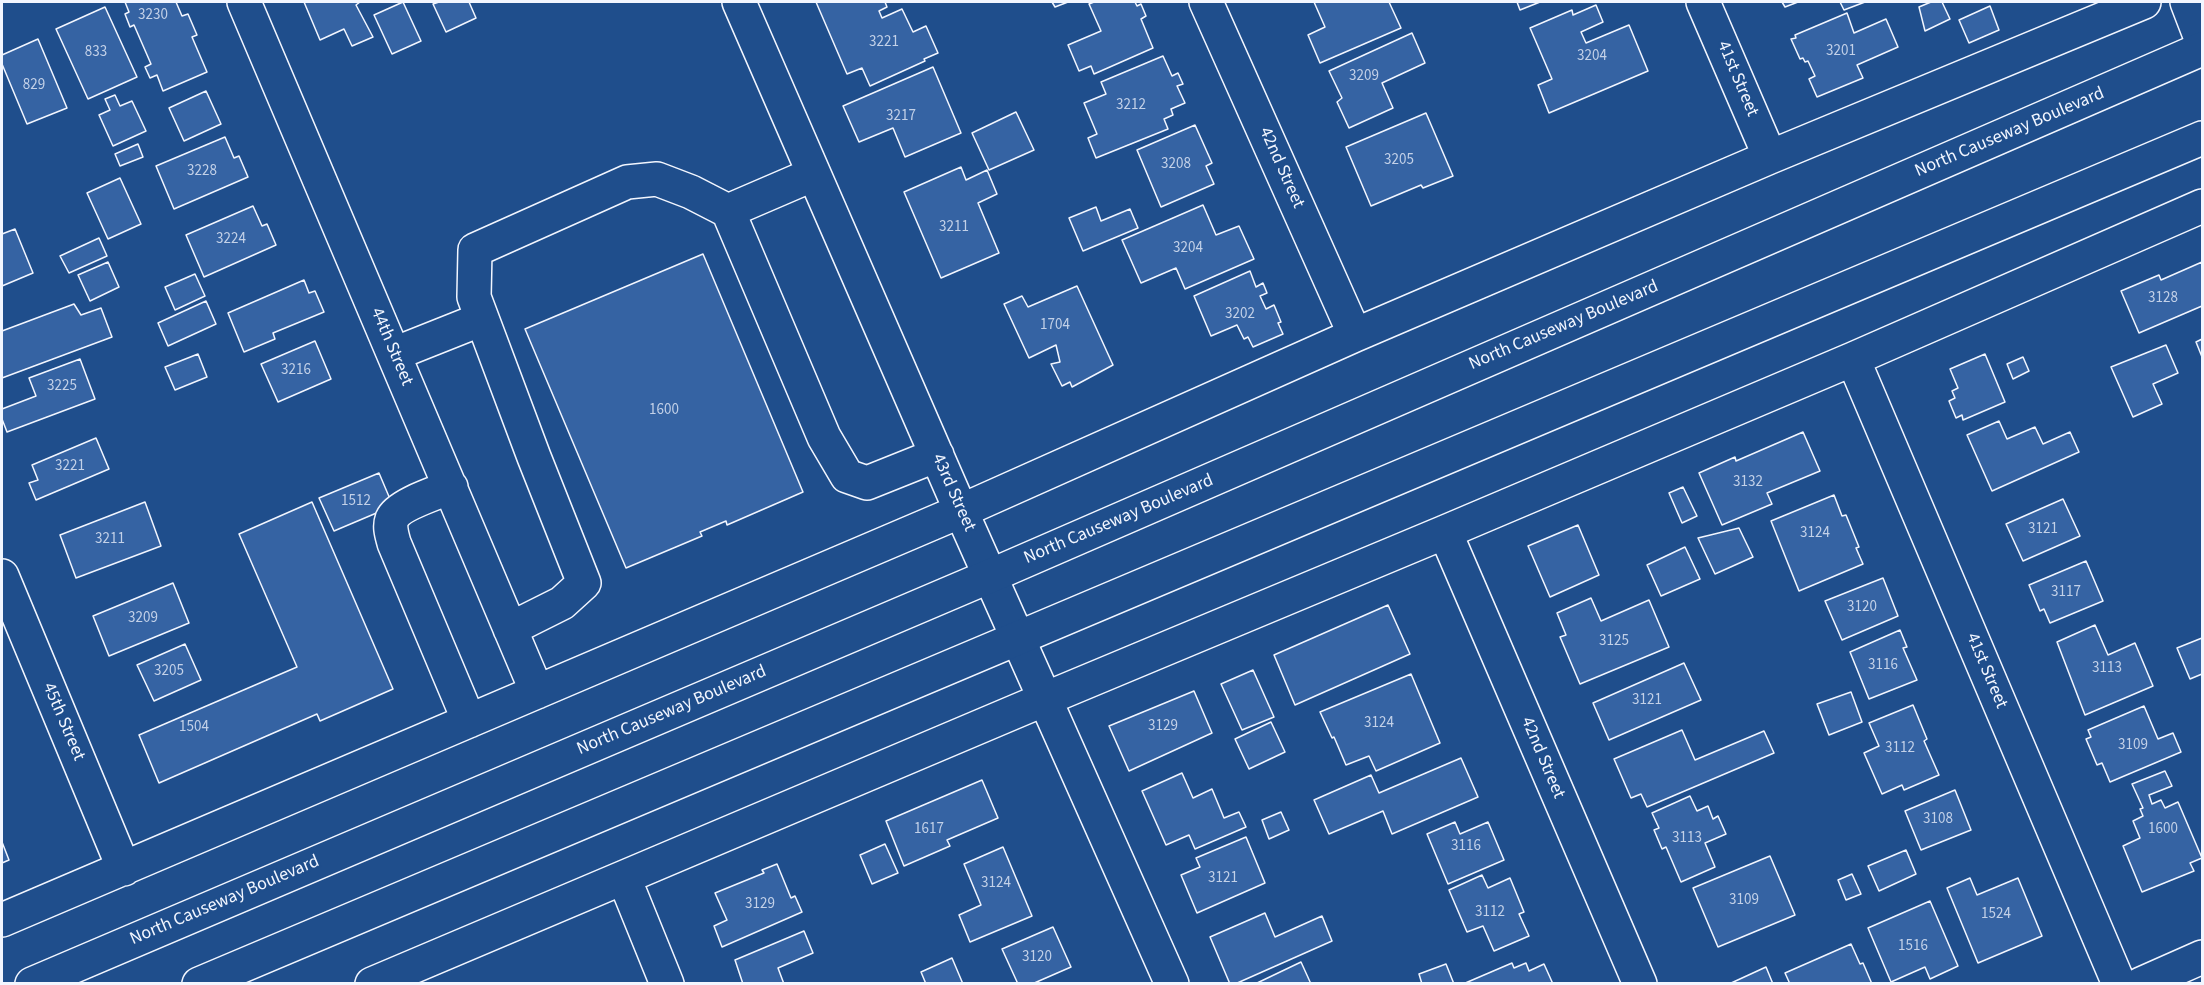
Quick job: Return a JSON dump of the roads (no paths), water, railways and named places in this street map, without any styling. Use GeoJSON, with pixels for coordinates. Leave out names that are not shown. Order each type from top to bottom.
{"type":"FeatureCollection","features":[{"type":"Feature","properties":{"kind":"main road","name":"44th Street"},"geometry":{"type":"LineString","coordinates":[[244,2],[537,692]]}},
{"type":"Feature","properties":{"kind":"main road","name":"43rd Street"},"geometry":{"type":"LineString","coordinates":[[740,2],[961,511],[1172,984]]}},
{"type":"Feature","properties":{"kind":"main road","name":"42nd Street"},"geometry":{"type":"LineString","coordinates":[[1206,2],[1355,335]]}},
{"type":"Feature","properties":{"kind":"main road","name":"41st Street"},"geometry":{"type":"LineString","coordinates":[[1703,2],[1770,157]]}},
{"type":"Feature","properties":{"kind":"main road"},"geometry":{"type":"LineString","coordinates":[[2,920],[961,511],[1355,335],[1770,157],[2144,2]]}},
{"type":"Feature","properties":{"kind":"main road"},"geometry":{"type":"LineString","coordinates":[[2187,2],[2202,41]]}},
{"type":"Feature","properties":{"kind":"main road","name":"North Causeway Boulevard"},"geometry":{"type":"LineString","coordinates":[[32,984],[990,576],[2202,49]]}},
{"type":"Feature","properties":{"kind":"main road"},"geometry":{"type":"LineString","coordinates":[[200,984],[2202,138]]}},
{"type":"Feature","properties":{"kind":"main road"},"geometry":{"type":"LineString","coordinates":[[728,211],[814,174]]}},
{"type":"Feature","properties":{"kind":"main road"},"geometry":{"type":"LineString","coordinates":[[510,629],[562,603],[585,583],[534,457],[474,297],[475,250],[627,182],[657,179],[691,192],[728,211],[824,437],[847,476],[867,483],[937,456]]}},
{"type":"Feature","properties":{"kind":"main road"},"geometry":{"type":"LineString","coordinates":[[372,984],[1853,359],[2202,206]]}},
{"type":"Feature","properties":{"kind":"main road"},"geometry":{"type":"LineString","coordinates":[[394,354],[482,319]]}},
{"type":"Feature","properties":{"kind":"main road","name":"41st Street"},"geometry":{"type":"LineString","coordinates":[[1853,359],[2120,984]]}},
{"type":"Feature","properties":{"kind":"main road"},"geometry":{"type":"LineString","coordinates":[[450,487],[397,512],[390,529],[470,721]]}},
{"type":"Feature","properties":{"kind":"main road","name":"42nd Street"},"geometry":{"type":"LineString","coordinates":[[1445,532],[1640,984]]}},
{"type":"Feature","properties":{"kind":"main road","name":"45th Street"},"geometry":{"type":"LineString","coordinates":[[2,576],[124,869]]}},
{"type":"Feature","properties":{"kind":"main road"},"geometry":{"type":"LineString","coordinates":[[624,878],[667,984]]}},
{"type":"Feature","properties":{"kind":"main road"},"geometry":{"type":"LineString","coordinates":[[2141,984],[2202,957]]}}]}
